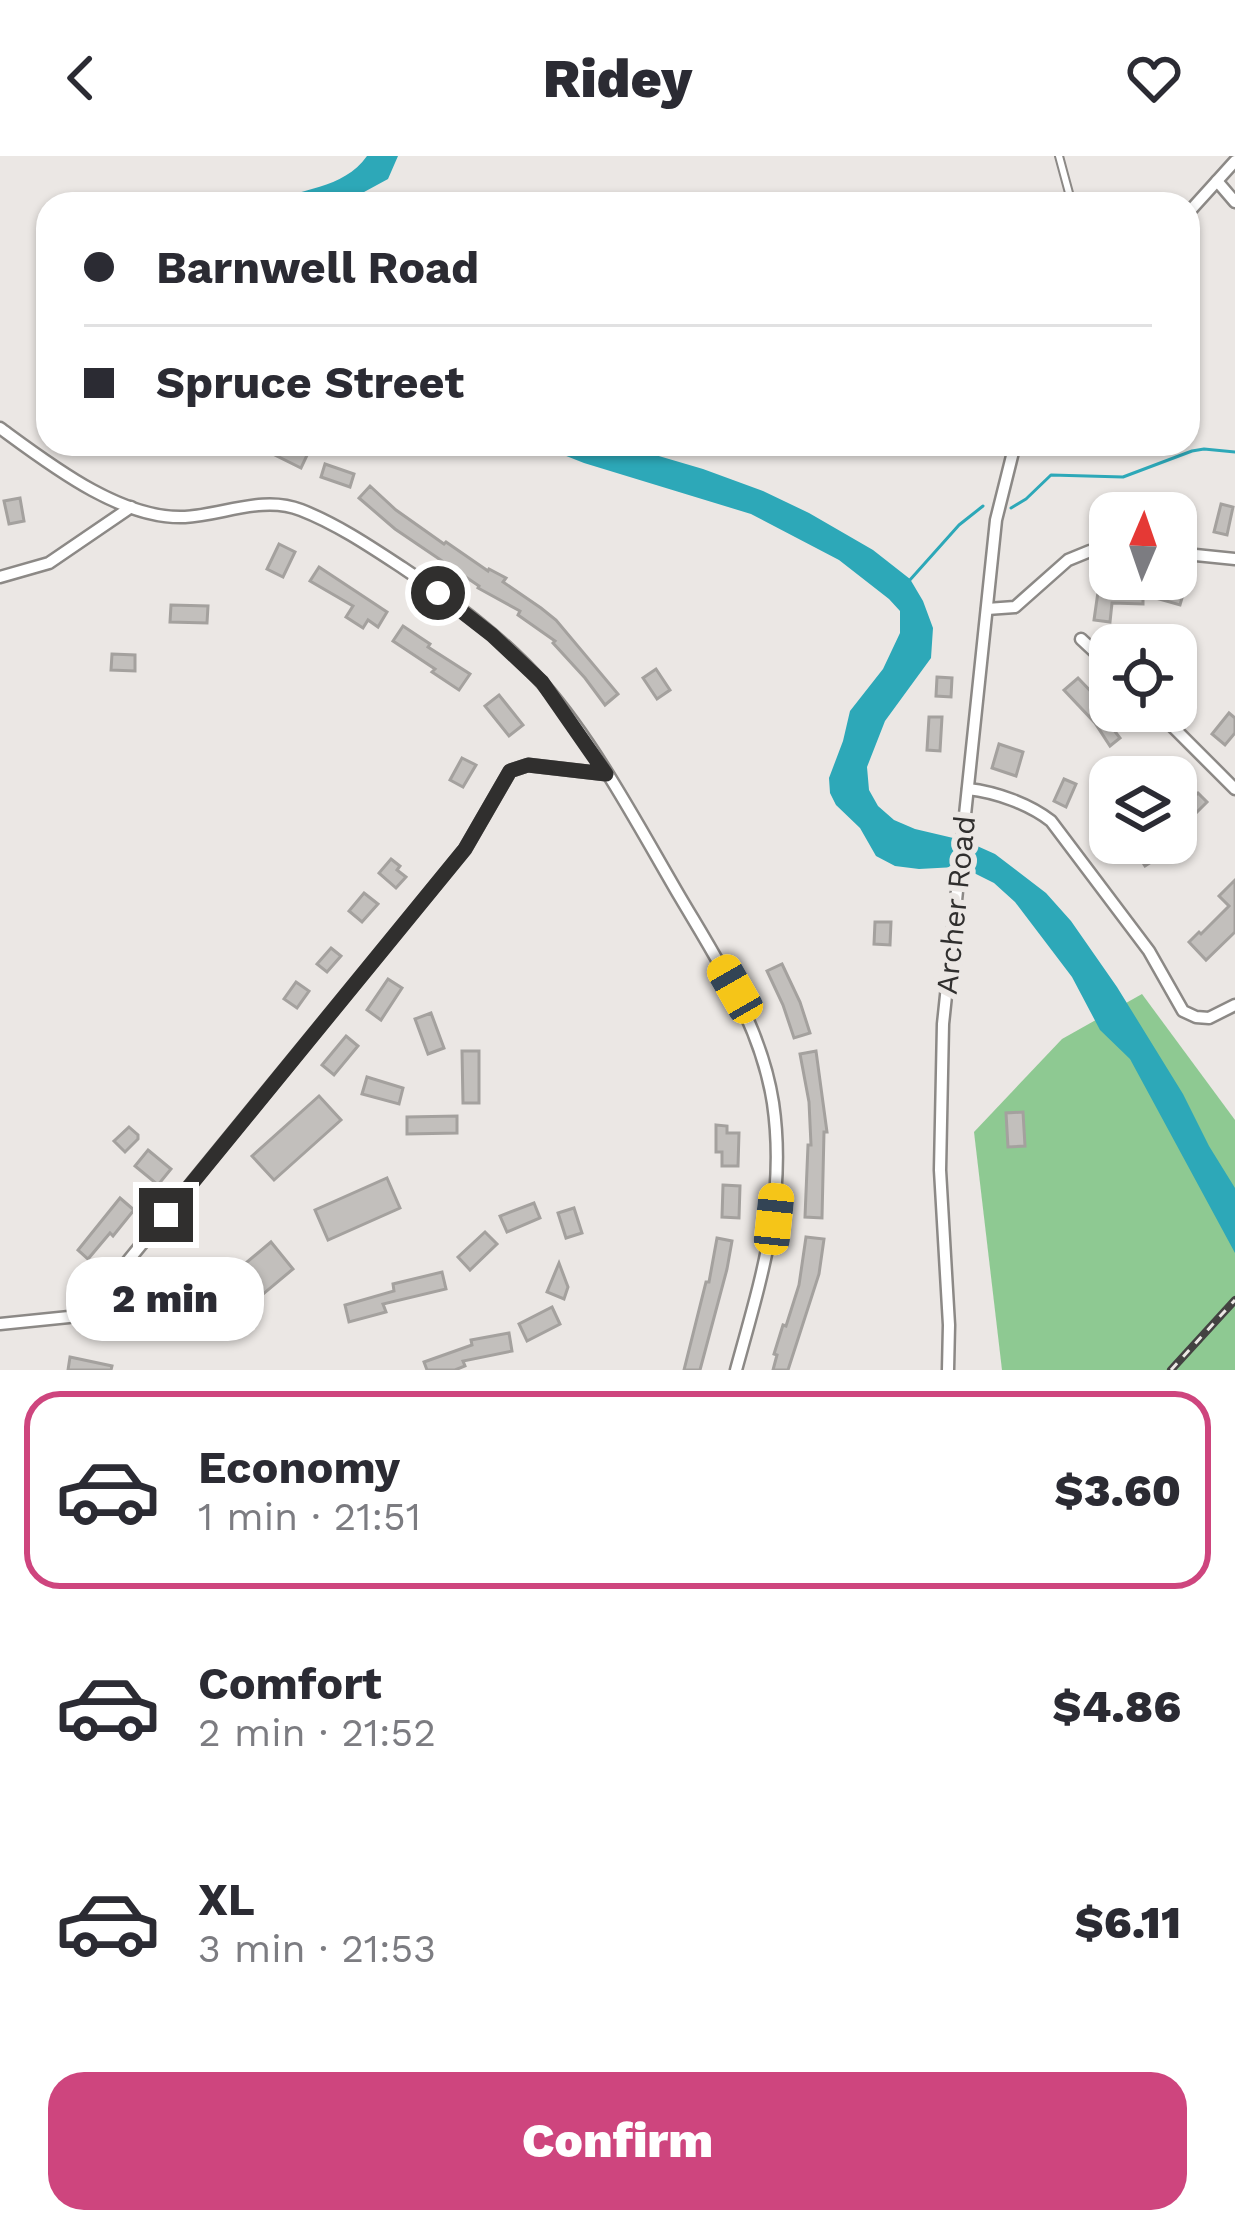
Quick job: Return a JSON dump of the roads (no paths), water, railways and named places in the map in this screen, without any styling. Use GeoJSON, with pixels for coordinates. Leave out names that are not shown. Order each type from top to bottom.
{"type":"FeatureCollection","features":[{"type":"Feature","properties":{"kind":"street"},"geometry":{"type":"LineString","coordinates":[[1200,200],[1235,161]]}},
{"type":"Feature","properties":{"kind":"street"},"geometry":{"type":"LineString","coordinates":[[1217,181],[1235,202]]}},
{"type":"Feature","properties":{"kind":"street"},"geometry":{"type":"LineString","coordinates":[[0,428],[36,453]]}},
{"type":"Feature","properties":{"kind":"street"},"geometry":{"type":"LineString","coordinates":[[41,456],[71,477],[151,514],[184,517],[272,503],[317,516],[415,576],[523,662],[558,703],[735,989],[766,1070],[777,1144],[774,1219],[736,1370]]}},
{"type":"Feature","properties":{"kind":"street","name":"Archer Road"},"geometry":{"type":"LineString","coordinates":[[948,1370],[940,1097],[944,1024],[999,505],[1012,456]]}},
{"type":"Feature","properties":{"kind":"street"},"geometry":{"type":"LineString","coordinates":[[0,577],[49,562],[130,507]]}},
{"type":"Feature","properties":{"kind":"street"},"geometry":{"type":"LineString","coordinates":[[987,609],[1016,607],[1068,560],[1089,551]]}},
{"type":"Feature","properties":{"kind":"street"},"geometry":{"type":"LineString","coordinates":[[1197,555],[1235,559]]}},
{"type":"Feature","properties":{"kind":"street"},"geometry":{"type":"LineString","coordinates":[[1081,639],[1089,646]]}},
{"type":"Feature","properties":{"kind":"street"},"geometry":{"type":"LineString","coordinates":[[1178,732],[1235,789]]}},
{"type":"Feature","properties":{"kind":"street"},"geometry":{"type":"LineString","coordinates":[[0,1324],[69,1317],[96,1300],[465,849],[510,771],[528,765],[606,774]]}},
{"type":"Feature","properties":{"kind":"street"},"geometry":{"type":"LineString","coordinates":[[968,789],[1036,810],[1051,821],[1149,951],[1183,1011],[1209,1018],[1235,1005]]}},
{"type":"Feature","properties":{"kind":"lane"},"geometry":{"type":"LineString","coordinates":[[1059,156],[1069,192]]}},
{"type":"Feature","properties":{"kind":"water"},"geometry":{"type":"Polygon","coordinates":[[[367,156],[398,156],[388,179],[364,192],[301,192],[333,182],[367,156]]]}},
{"type":"Feature","properties":{"kind":"water"},"geometry":{"type":"Polygon","coordinates":[[[566,456],[659,456],[703,469],[809,513],[873,550],[910,579],[933,628],[931,658],[885,721],[867,767],[869,790],[894,820],[995,854],[1046,893],[1071,921],[1183,1094],[1235,1188],[1235,1253],[1130,1059],[1100,1030],[1072,977],[1015,902],[994,883],[970,871],[895,866],[876,856],[860,828],[836,805],[829,778],[850,711],[883,669],[900,633],[900,611],[839,560],[751,514],[566,456]]]}},
{"type":"Feature","properties":{"kind":"waterway"},"geometry":{"type":"LineString","coordinates":[[1200,450],[1235,452]]}},
{"type":"Feature","properties":{"kind":"waterway"},"geometry":{"type":"LineString","coordinates":[[1011,508],[1051,475],[1123,477],[1179,456]]}},
{"type":"Feature","properties":{"kind":"waterway"},"geometry":{"type":"LineString","coordinates":[[909,581],[959,525],[983,506]]}},
{"type":"Feature","properties":{"kind":"railway"},"geometry":{"type":"LineString","coordinates":[[1171,1370],[1235,1300]]}}]}
